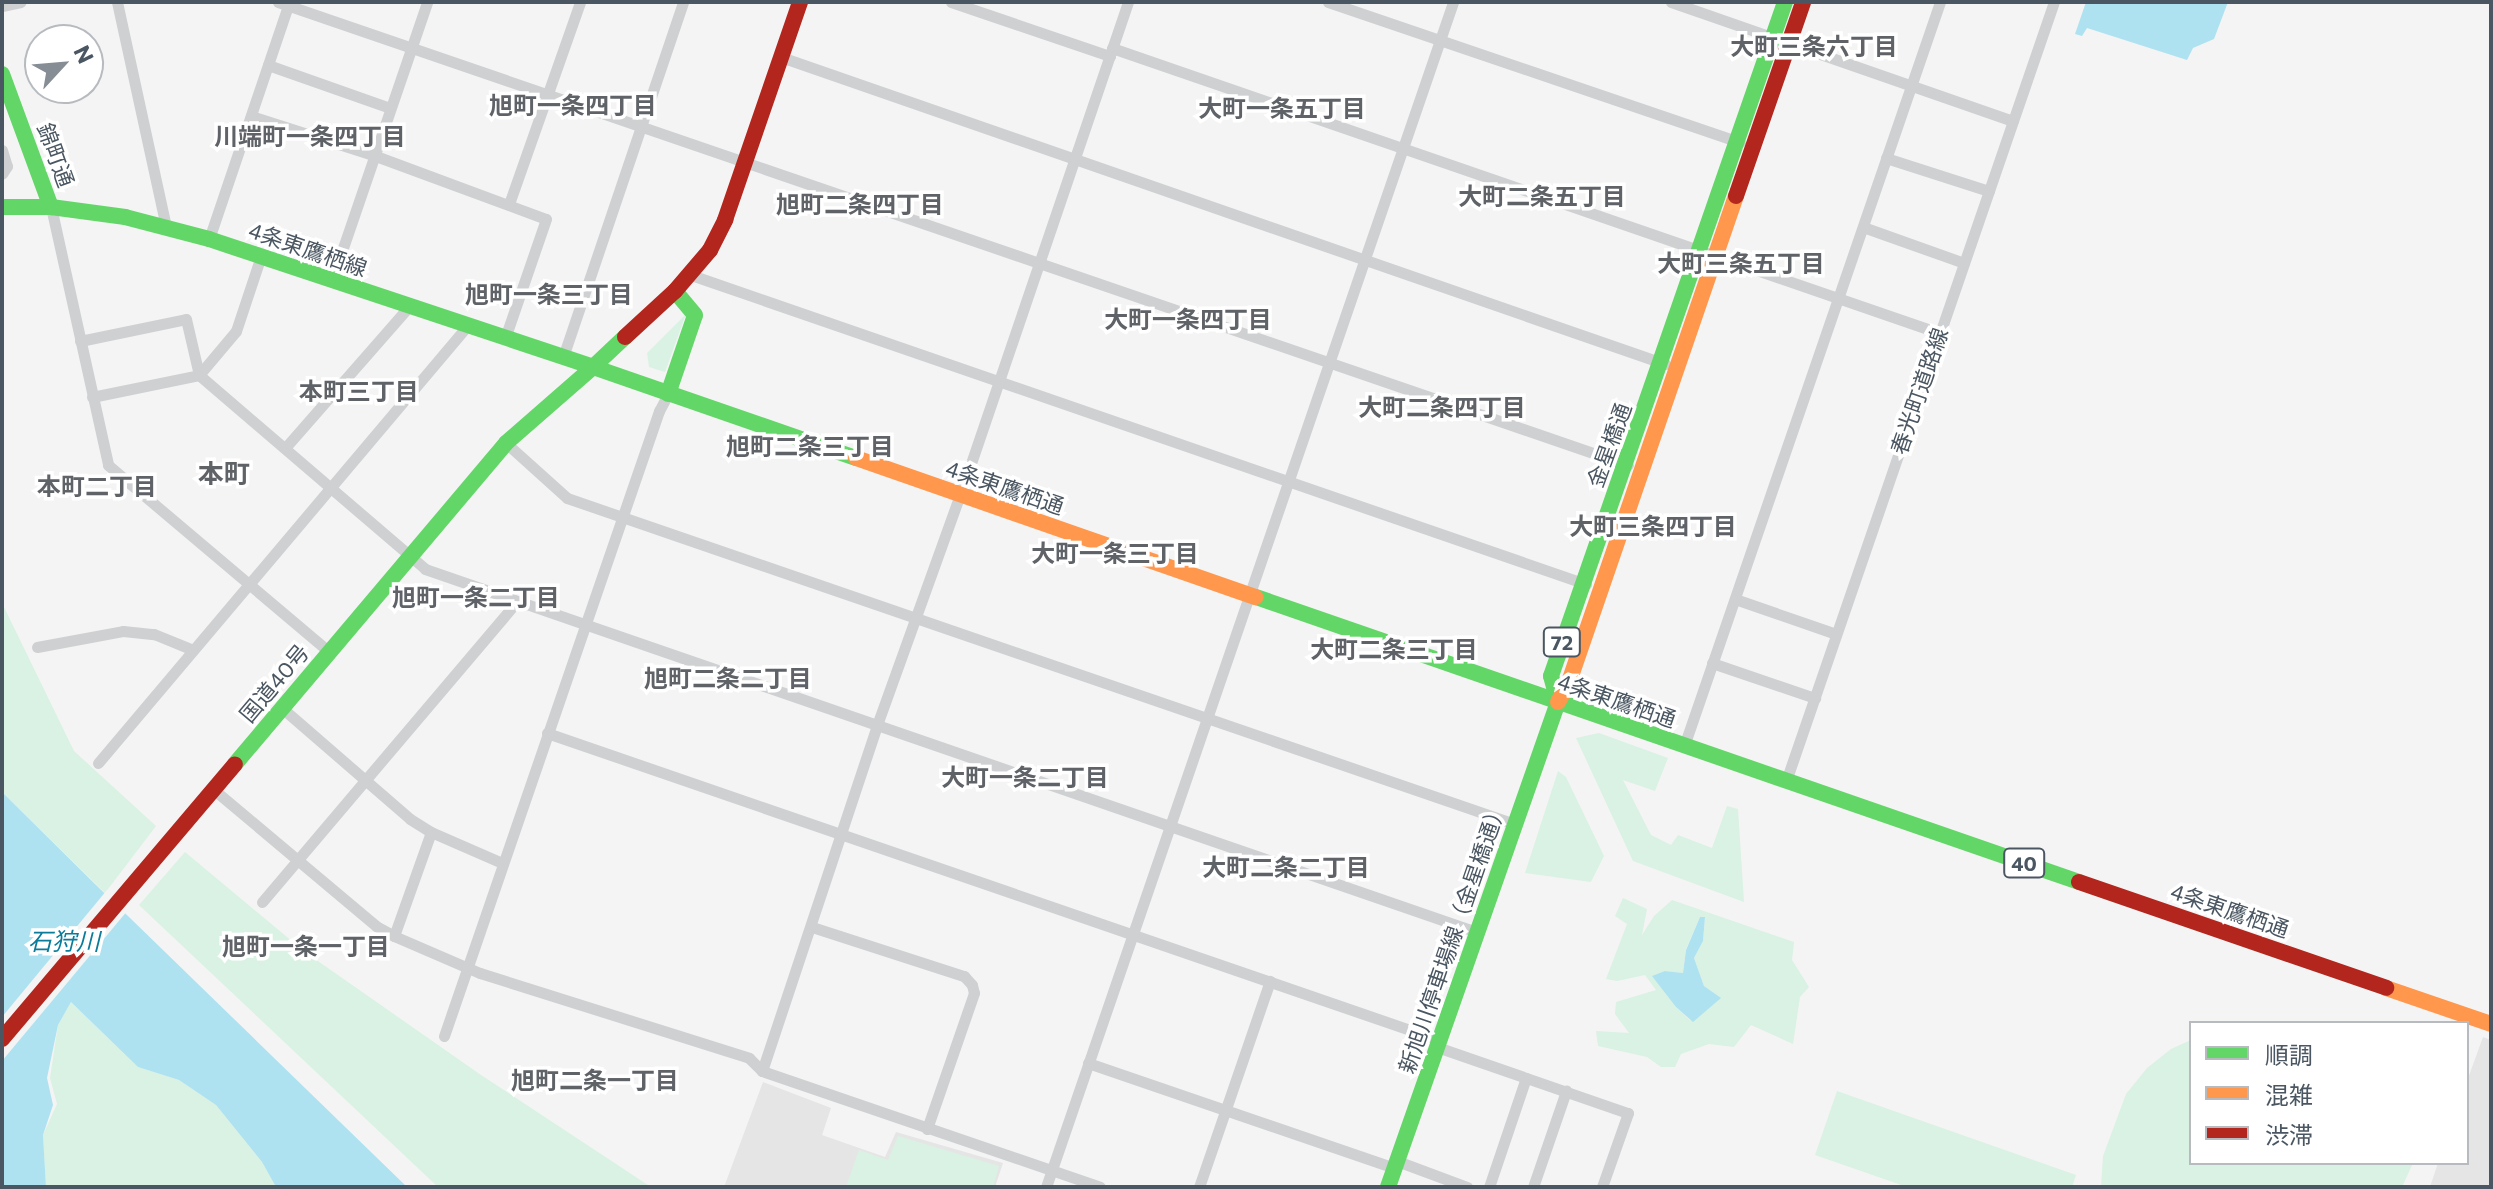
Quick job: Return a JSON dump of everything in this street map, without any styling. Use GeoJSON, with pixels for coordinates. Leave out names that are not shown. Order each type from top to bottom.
{"type":"FeatureCollection","features":[{"type":"Feature","properties":{"kind":"main road","name":"国道40号"},"geometry":{"type":"LineString","coordinates":[[2,1039],[506,443],[691,275],[725,220],[800,2]]}},
{"type":"Feature","properties":{"kind":"main road","name":"金星橋通"},"geometry":{"type":"LineString","coordinates":[[1781,39],[1785,2]]}},
{"type":"Feature","properties":{"kind":"main road","name":"金星橋通"},"geometry":{"type":"LineString","coordinates":[[1558,702],[1551,676],[1582,583],[1633,467],[1781,39],[1803,2]]}},
{"type":"Feature","properties":{"kind":"main road","name":"錦町通"},"geometry":{"type":"LineString","coordinates":[[2,74],[51,207]]}},
{"type":"Feature","properties":{"kind":"main road","name":"4条東鷹栖線"},"geometry":{"type":"LineString","coordinates":[[2,207],[51,207],[125,217],[166,227],[593,367]]}},
{"type":"Feature","properties":{"kind":"main road"},"geometry":{"type":"LineString","coordinates":[[668,394],[695,315],[675,291]]}},
{"type":"Feature","properties":{"kind":"main road","name":"4条東鷹栖通"},"geometry":{"type":"LineString","coordinates":[[593,367],[2491,1024]]}},
{"type":"Feature","properties":{"kind":"main road","name":"金星橋通"},"geometry":{"type":"LineString","coordinates":[[1558,702],[1569,682],[1601,590],[1633,467]]}},
{"type":"Feature","properties":{"kind":"main road","name":"新旭川停車場線（金星橋通）"},"geometry":{"type":"LineString","coordinates":[[1388,1187],[1558,702]]}},
{"type":"Feature","properties":{"kind":"street"},"geometry":{"type":"LineString","coordinates":[[2,6],[21,2]]}},
{"type":"Feature","properties":{"kind":"street"},"geometry":{"type":"LineString","coordinates":[[117,2],[166,227]]}},
{"type":"Feature","properties":{"kind":"street"},"geometry":{"type":"LineString","coordinates":[[332,280],[427,2]]}},
{"type":"Feature","properties":{"kind":"street"},"geometry":{"type":"LineString","coordinates":[[509,204],[580,2]]}},
{"type":"Feature","properties":{"kind":"street"},"geometry":{"type":"LineString","coordinates":[[563,357],[683,2]]}},
{"type":"Feature","properties":{"kind":"street"},"geometry":{"type":"LineString","coordinates":[[951,2],[1111,52],[1939,333]]}},
{"type":"Feature","properties":{"kind":"street"},"geometry":{"type":"LineString","coordinates":[[762,1071],[877,725],[960,495],[1128,2]]}},
{"type":"Feature","properties":{"kind":"street"},"geometry":{"type":"LineString","coordinates":[[1328,2],[1745,143]]}},
{"type":"Feature","properties":{"kind":"street"},"geometry":{"type":"LineString","coordinates":[[1046,1187],[1453,2]]}},
{"type":"Feature","properties":{"kind":"street"},"geometry":{"type":"LineString","coordinates":[[1671,2],[2013,121]]}},
{"type":"Feature","properties":{"kind":"street"},"geometry":{"type":"LineString","coordinates":[[1684,747],[1940,2]]}},
{"type":"Feature","properties":{"kind":"street","name":"春光町道路線"},"geometry":{"type":"LineString","coordinates":[[1786,781],[2054,2]]}},
{"type":"Feature","properties":{"kind":"street"},"geometry":{"type":"LineString","coordinates":[[209,239],[268,65],[285,3],[411,49],[1633,467]]}},
{"type":"Feature","properties":{"kind":"street"},"geometry":{"type":"LineString","coordinates":[[781,57],[1669,366]]}},
{"type":"Feature","properties":{"kind":"street"},"geometry":{"type":"LineString","coordinates":[[268,65],[390,108]]}},
{"type":"Feature","properties":{"kind":"street"},"geometry":{"type":"LineString","coordinates":[[251,116],[373,155],[546,219],[505,338]]}},
{"type":"Feature","properties":{"kind":"street"},"geometry":{"type":"LineString","coordinates":[[2,150],[7,166],[2,174]]}},
{"type":"Feature","properties":{"kind":"street"},"geometry":{"type":"LineString","coordinates":[[1886,158],[1989,191]]}},
{"type":"Feature","properties":{"kind":"street"},"geometry":{"type":"LineString","coordinates":[[51,207],[108,465],[329,652]]}},
{"type":"Feature","properties":{"kind":"street"},"geometry":{"type":"LineString","coordinates":[[1863,227],[1964,263]]}},
{"type":"Feature","properties":{"kind":"street"},"geometry":{"type":"LineString","coordinates":[[92,397],[199,375],[236,331],[261,256]]}},
{"type":"Feature","properties":{"kind":"street"},"geometry":{"type":"LineString","coordinates":[[691,275],[1601,590]]}},
{"type":"Feature","properties":{"kind":"street"},"geometry":{"type":"LineString","coordinates":[[285,448],[410,305]]}},
{"type":"Feature","properties":{"kind":"street"},"geometry":{"type":"LineString","coordinates":[[80,341],[186,319],[199,375],[425,569],[1477,932]]}},
{"type":"Feature","properties":{"kind":"street"},"geometry":{"type":"LineString","coordinates":[[98,763],[468,325]]}},
{"type":"Feature","properties":{"kind":"street"},"geometry":{"type":"LineString","coordinates":[[444,1036],[622,517],[668,394]]}},
{"type":"Feature","properties":{"kind":"street"},"geometry":{"type":"LineString","coordinates":[[506,443],[567,498],[1515,824]]}},
{"type":"Feature","properties":{"kind":"street"},"geometry":{"type":"LineString","coordinates":[[1735,599],[1836,634]]}},
{"type":"Feature","properties":{"kind":"street"},"geometry":{"type":"LineString","coordinates":[[262,902],[517,601]]}},
{"type":"Feature","properties":{"kind":"street"},"geometry":{"type":"LineString","coordinates":[[37,647],[123,631],[154,634],[193,650]]}},
{"type":"Feature","properties":{"kind":"street"},"geometry":{"type":"LineString","coordinates":[[1712,663],[1815,698]]}},
{"type":"Feature","properties":{"kind":"street"},"geometry":{"type":"LineString","coordinates":[[282,708],[431,832],[502,863]]}},
{"type":"Feature","properties":{"kind":"street"},"geometry":{"type":"LineString","coordinates":[[547,733],[1270,981],[1526,1078],[1628,1113],[1602,1187]]}},
{"type":"Feature","properties":{"kind":"street"},"geometry":{"type":"LineString","coordinates":[[213,789],[376,926],[394,936],[466,965],[749,1058],[762,1071],[1100,1187]]}},
{"type":"Feature","properties":{"kind":"street"},"geometry":{"type":"LineString","coordinates":[[394,936],[431,832]]}},
{"type":"Feature","properties":{"kind":"street"},"geometry":{"type":"LineString","coordinates":[[812,927],[964,976],[972,985],[974,993],[927,1129]]}},
{"type":"Feature","properties":{"kind":"street"},"geometry":{"type":"LineString","coordinates":[[1199,1187],[1270,981]]}},
{"type":"Feature","properties":{"kind":"street"},"geometry":{"type":"LineString","coordinates":[[1088,1063],[1467,1187]]}},
{"type":"Feature","properties":{"kind":"street"},"geometry":{"type":"LineString","coordinates":[[1489,1187],[1526,1078]]}},
{"type":"Feature","properties":{"kind":"street"},"geometry":{"type":"LineString","coordinates":[[1533,1187],[1566,1091]]}},
{"type":"Feature","properties":{"kind":"shaded area"},"geometry":{"type":"Polygon","coordinates":[[[2483,1037],[2491,1040],[2491,1187],[2430,1187],[2437,1165],[2469,1165],[2469,1076],[2483,1037]]]}},
{"type":"Feature","properties":{"kind":"shaded area"},"geometry":{"type":"Polygon","coordinates":[[[763,1082],[831,1108],[822,1135],[885,1157],[896,1132],[1003,1163],[995,1187],[724,1187],[763,1082]]]}},
{"type":"Feature","properties":{"kind":"green space"},"geometry":{"type":"Polygon","coordinates":[[[686,314],[665,372],[649,367],[647,353],[686,314]]]}},
{"type":"Feature","properties":{"kind":"green space"},"geometry":{"type":"Polygon","coordinates":[[[2,603],[74,751],[156,826],[105,893],[2,792],[2,603]]]}},
{"type":"Feature","properties":{"kind":"green space"},"geometry":{"type":"Polygon","coordinates":[[[1599,733],[1668,758],[1655,791],[1623,780],[1651,835],[1671,845],[1678,835],[1712,848],[1727,806],[1738,809],[1744,902],[1633,861],[1576,738],[1599,733]]]}},
{"type":"Feature","properties":{"kind":"green space"},"geometry":{"type":"Polygon","coordinates":[[[1558,771],[1566,777],[1604,856],[1591,882],[1525,873],[1558,771]]]}},
{"type":"Feature","properties":{"kind":"green space"},"geometry":{"type":"Polygon","coordinates":[[[185,852],[305,952],[481,1075],[651,1187],[438,1187],[139,905],[185,852]]]}},
{"type":"Feature","properties":{"kind":"green space"},"geometry":{"type":"Polygon","coordinates":[[[1623,898],[1647,909],[1642,935],[1654,916],[1672,900],[1794,942],[1792,960],[1809,987],[1800,997],[1793,1044],[1751,1025],[1734,1047],[1709,1044],[1681,1054],[1675,1067],[1661,1067],[1647,1057],[1598,1046],[1596,1031],[1629,1033],[1615,1014],[1616,1002],[1656,990],[1645,975],[1617,981],[1606,979],[1627,924],[1615,916],[1623,898]],[[1700,917],[1686,949],[1683,973],[1665,971],[1676,1007],[1690,1020],[1720,998],[1704,986],[1694,958],[1703,941],[1705,918],[1700,917]]]}},
{"type":"Feature","properties":{"kind":"green space"},"geometry":{"type":"Polygon","coordinates":[[[71,1002],[138,1067],[179,1080],[216,1105],[262,1162],[276,1187],[46,1187],[43,1135],[57,1104],[50,1078],[58,1025],[71,1002]]]}},
{"type":"Feature","properties":{"kind":"green space"},"geometry":{"type":"Polygon","coordinates":[[[2189,1041],[2189,1165],[2412,1165],[2402,1187],[2101,1187],[2103,1156],[2126,1094],[2147,1068],[2171,1049],[2189,1041]]]}},
{"type":"Feature","properties":{"kind":"green space"},"geometry":{"type":"Polygon","coordinates":[[[1837,1091],[2076,1175],[2072,1187],[1907,1187],[1815,1155],[1837,1091]]]}},
{"type":"Feature","properties":{"kind":"green space"},"geometry":{"type":"Polygon","coordinates":[[[898,1136],[999,1166],[993,1187],[846,1187],[859,1150],[888,1160],[898,1136]]]}},
{"type":"Feature","properties":{"kind":"water"},"geometry":{"type":"Polygon","coordinates":[[[2086,2],[2228,2],[2214,39],[2193,48],[2187,60],[2087,28],[2082,36],[2075,34],[2086,2]]]}},
{"type":"Feature","properties":{"kind":"water","name":"石狩川"},"geometry":{"type":"Polygon","coordinates":[[[2,792],[407,1187],[276,1187],[262,1162],[216,1105],[179,1080],[138,1067],[71,1002],[58,1025],[47,1078],[53,1105],[43,1135],[46,1187],[2,1187],[2,792]]]}},
{"type":"Feature","properties":{"kind":"water"},"geometry":{"type":"Polygon","coordinates":[[[1700,917],[1705,917],[1703,941],[1694,958],[1704,986],[1721,998],[1693,1022],[1676,1007],[1652,976],[1665,971],[1683,973],[1686,950],[1700,917]]]}},
{"type":"Feature","properties":{"kind":"pier"},"geometry":{"type":"Polygon","coordinates":[[[107,890],[128,910],[2,1061],[2,1017],[107,890]]]}},
{"type":"Feature","properties":{"kind":"traffic: fast"},"geometry":{"type":"LineString","coordinates":[[1558,702],[1551,676],[1785,2]]}},
{"type":"Feature","properties":{"kind":"traffic: fast"},"geometry":{"type":"LineString","coordinates":[[2,74],[51,207]]}},
{"type":"Feature","properties":{"kind":"traffic: fast"},"geometry":{"type":"LineString","coordinates":[[2,207],[51,207],[125,217],[209,239],[593,367],[625,337]]}},
{"type":"Feature","properties":{"kind":"traffic: fast"},"geometry":{"type":"LineString","coordinates":[[668,394],[695,315],[675,291]]}},
{"type":"Feature","properties":{"kind":"traffic: fast"},"geometry":{"type":"LineString","coordinates":[[235,764],[506,443],[593,367],[856,458]]}},
{"type":"Feature","properties":{"kind":"traffic: fast"},"geometry":{"type":"LineString","coordinates":[[1256,597],[2079,882]]}},
{"type":"Feature","properties":{"kind":"traffic: fast"},"geometry":{"type":"LineString","coordinates":[[1388,1187],[1558,702]]}},
{"type":"Feature","properties":{"kind":"traffic: slow"},"geometry":{"type":"LineString","coordinates":[[1558,702],[1569,682],[1736,196]]}},
{"type":"Feature","properties":{"kind":"traffic: slow"},"geometry":{"type":"LineString","coordinates":[[856,458],[1256,597]]}},
{"type":"Feature","properties":{"kind":"traffic: slow"},"geometry":{"type":"LineString","coordinates":[[2386,988],[2491,1024]]}},
{"type":"Feature","properties":{"kind":"traffic: jam"},"geometry":{"type":"LineString","coordinates":[[625,337],[675,291],[710,250],[725,220],[800,2]]}},
{"type":"Feature","properties":{"kind":"traffic: jam"},"geometry":{"type":"LineString","coordinates":[[1736,196],[1803,2]]}},
{"type":"Feature","properties":{"kind":"traffic: jam"},"geometry":{"type":"LineString","coordinates":[[2,1039],[235,764]]}},
{"type":"Feature","properties":{"kind":"traffic: jam"},"geometry":{"type":"LineString","coordinates":[[2079,882],[2386,988]]}},
{"type":"Feature","properties":{"kind":"district","name":"大町三条六丁目"},"geometry":{"type":"Point","coordinates":[1814,46]}},
{"type":"Feature","properties":{"kind":"district","name":"旭町一条四丁目"},"geometry":{"type":"Point","coordinates":[573,105]}},
{"type":"Feature","properties":{"kind":"district","name":"大町一条五丁目"},"geometry":{"type":"Point","coordinates":[1282,108]}},
{"type":"Feature","properties":{"kind":"district","name":"川端町一条四丁目"},"geometry":{"type":"Point","coordinates":[310,136]}},
{"type":"Feature","properties":{"kind":"district","name":"大町二条五丁目"},"geometry":{"type":"Point","coordinates":[1542,196]}},
{"type":"Feature","properties":{"kind":"district","name":"旭町二条四丁目"},"geometry":{"type":"Point","coordinates":[860,204]}},
{"type":"Feature","properties":{"kind":"district","name":"大町三条五丁目"},"geometry":{"type":"Point","coordinates":[1741,263]}},
{"type":"Feature","properties":{"kind":"district","name":"旭町一条三丁目"},"geometry":{"type":"Point","coordinates":[549,294]}},
{"type":"Feature","properties":{"kind":"district","name":"大町一条四丁目"},"geometry":{"type":"Point","coordinates":[1188,319]}},
{"type":"Feature","properties":{"kind":"district","name":"本町三丁目"},"geometry":{"type":"Point","coordinates":[359,391]}},
{"type":"Feature","properties":{"kind":"district","name":"大町二条四丁目"},"geometry":{"type":"Point","coordinates":[1442,407]}},
{"type":"Feature","properties":{"kind":"district","name":"旭町二条三丁目"},"geometry":{"type":"Point","coordinates":[810,446]}},
{"type":"Feature","properties":{"kind":"district","name":"本町"},"geometry":{"type":"Point","coordinates":[224,473]}},
{"type":"Feature","properties":{"kind":"district","name":"本町二丁目"},"geometry":{"type":"Point","coordinates":[97,486]}},
{"type":"Feature","properties":{"kind":"district","name":"大町三条四丁目"},"geometry":{"type":"Point","coordinates":[1653,526]}},
{"type":"Feature","properties":{"kind":"district","name":"大町一条三丁目"},"geometry":{"type":"Point","coordinates":[1115,553]}},
{"type":"Feature","properties":{"kind":"district","name":"旭町一条二丁目"},"geometry":{"type":"Point","coordinates":[476,597]}},
{"type":"Feature","properties":{"kind":"district","name":"大町二条三丁目"},"geometry":{"type":"Point","coordinates":[1394,649]}},
{"type":"Feature","properties":{"kind":"district","name":"旭町二条二丁目"},"geometry":{"type":"Point","coordinates":[728,678]}},
{"type":"Feature","properties":{"kind":"district","name":"大町一条二丁目"},"geometry":{"type":"Point","coordinates":[1025,777]}},
{"type":"Feature","properties":{"kind":"district","name":"大町二条二丁目"},"geometry":{"type":"Point","coordinates":[1286,867]}},
{"type":"Feature","properties":{"kind":"district","name":"旭町一条一丁目"},"geometry":{"type":"Point","coordinates":[306,946]}},
{"type":"Feature","properties":{"kind":"district","name":"旭町二条一丁目"},"geometry":{"type":"Point","coordinates":[595,1080]}}]}
